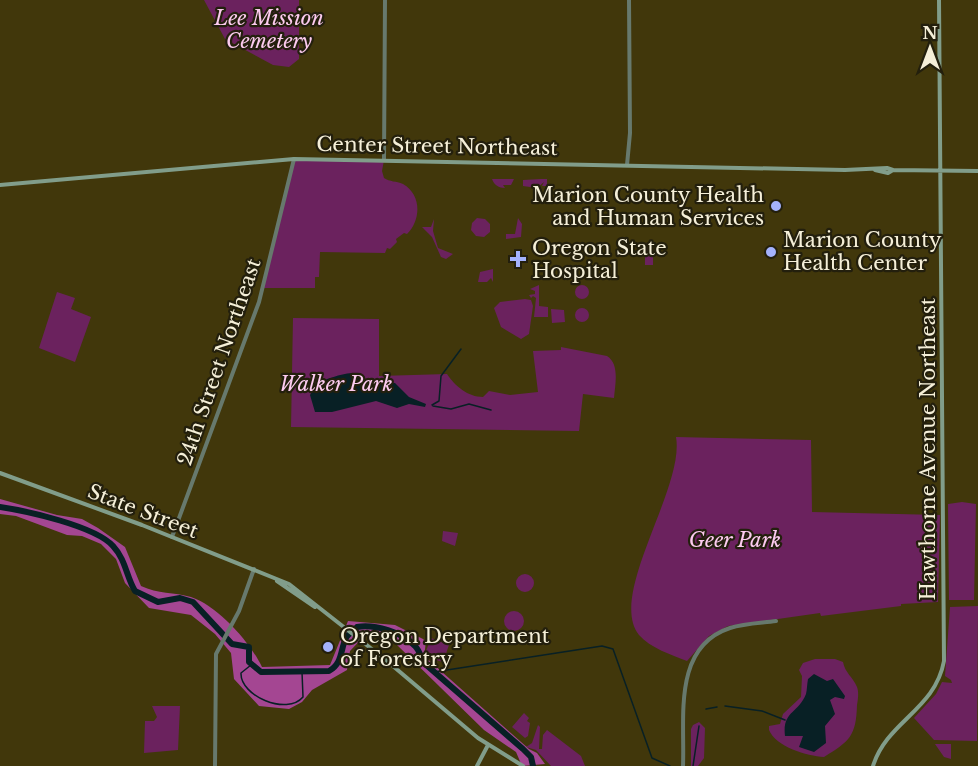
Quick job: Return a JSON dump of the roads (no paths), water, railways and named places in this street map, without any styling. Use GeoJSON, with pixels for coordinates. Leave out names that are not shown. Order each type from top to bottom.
{"type":"FeatureCollection","features":[{"type":"Feature","properties":{"kind":"main road","name":"Hawthorne Avenue Northeast"},"geometry":{"type":"LineString","coordinates":[[873,766],[886,739],[930,695],[939,679],[944,661],[939,0]]}},
{"type":"Feature","properties":{"kind":"main road","name":"Center Street Northeast"},"geometry":{"type":"LineString","coordinates":[[0,185],[294,159],[875,170],[881,172],[892,170],[978,171]]}},
{"type":"Feature","properties":{"kind":"main road","name":"State Street"},"geometry":{"type":"LineString","coordinates":[[0,473],[172,537],[254,569],[295,588],[488,745],[522,766]]}},
{"type":"Feature","properties":{"kind":"main road"},"geometry":{"type":"LineString","coordinates":[[477,766],[488,745]]}},
{"type":"Feature","properties":{"kind":"street"},"geometry":{"type":"LineString","coordinates":[[384,0],[384,160]]}},
{"type":"Feature","properties":{"kind":"street"},"geometry":{"type":"LineString","coordinates":[[627,165],[630,133],[629,0]]}},
{"type":"Feature","properties":{"kind":"street","name":"24th Street Northeast"},"geometry":{"type":"LineString","coordinates":[[172,537],[260,302],[294,159]]}},
{"type":"Feature","properties":{"kind":"street"},"geometry":{"type":"LineString","coordinates":[[215,766],[215,666],[221,642],[229,630],[254,569]]}},
{"type":"Feature","properties":{"kind":"street"},"geometry":{"type":"LineString","coordinates":[[683,766],[685,682],[697,653],[709,640],[724,630],[776,621]]}},
{"type":"Feature","properties":{"kind":"water"},"geometry":{"type":"Polygon","coordinates":[[[352,373],[366,381],[395,383],[409,397],[426,404],[425,407],[409,404],[397,408],[376,401],[332,412],[315,412],[310,395],[316,383],[352,373]]]}},
{"type":"Feature","properties":{"kind":"water"},"geometry":{"type":"Polygon","coordinates":[[[814,674],[827,681],[833,679],[845,696],[844,699],[835,697],[830,700],[835,714],[825,726],[826,743],[814,752],[799,747],[803,736],[785,736],[785,728],[788,717],[803,701],[808,679],[814,674]]]}},
{"type":"Feature","properties":{"kind":"waterway"},"geometry":{"type":"LineString","coordinates":[[432,405],[439,401],[441,376],[461,349]]}},
{"type":"Feature","properties":{"kind":"waterway"},"geometry":{"type":"LineString","coordinates":[[433,406],[451,409],[469,404],[491,410]]}},
{"type":"Feature","properties":{"kind":"waterway"},"geometry":{"type":"LineString","coordinates":[[0,507],[60,520],[104,539],[121,557],[135,591],[158,602],[180,598],[193,602],[232,644],[249,647],[249,662],[261,672],[329,671],[337,664],[347,637],[357,627],[372,627],[396,633],[410,641],[418,650],[424,663],[523,749],[531,757],[533,766]]}},
{"type":"Feature","properties":{"kind":"waterway"},"geometry":{"type":"LineString","coordinates":[[434,672],[602,646],[613,649],[652,758],[670,766]]}},
{"type":"Feature","properties":{"kind":"waterway"},"geometry":{"type":"LineString","coordinates":[[251,665],[241,673],[248,689],[256,696],[276,704],[296,702],[303,697],[302,672]]}},
{"type":"Feature","properties":{"kind":"waterway"},"geometry":{"type":"LineString","coordinates":[[725,706],[762,711],[785,720]]}},
{"type":"Feature","properties":{"kind":"waterway"},"geometry":{"type":"LineString","coordinates":[[706,709],[717,707]]}},
{"type":"Feature","properties":{"kind":"waterway"},"geometry":{"type":"LineString","coordinates":[[693,766],[699,726]]}},
{"type":"Feature","properties":{"kind":"place","name":"Marion County Health and Human Services"},"geometry":{"type":"Point","coordinates":[776,206]}},
{"type":"Feature","properties":{"kind":"place","name":"Marion County Health Center"},"geometry":{"type":"Point","coordinates":[771,252]}},
{"type":"Feature","properties":{"kind":"place","name":"Oregon State Hospital"},"geometry":{"type":"Point","coordinates":[518,259]}},
{"type":"Feature","properties":{"kind":"place","name":"Oregon Department of Forestry"},"geometry":{"type":"Point","coordinates":[328,647]}},
{"type":"Feature","properties":{"kind":"park label","name":"Lee Mission Cemetery"},"geometry":{"type":"Point","coordinates":[269,30]}},
{"type":"Feature","properties":{"kind":"park label","name":"Walker Park"},"geometry":{"type":"Point","coordinates":[336,384]}},
{"type":"Feature","properties":{"kind":"park label","name":"Geer Park"},"geometry":{"type":"Point","coordinates":[735,540]}}]}
